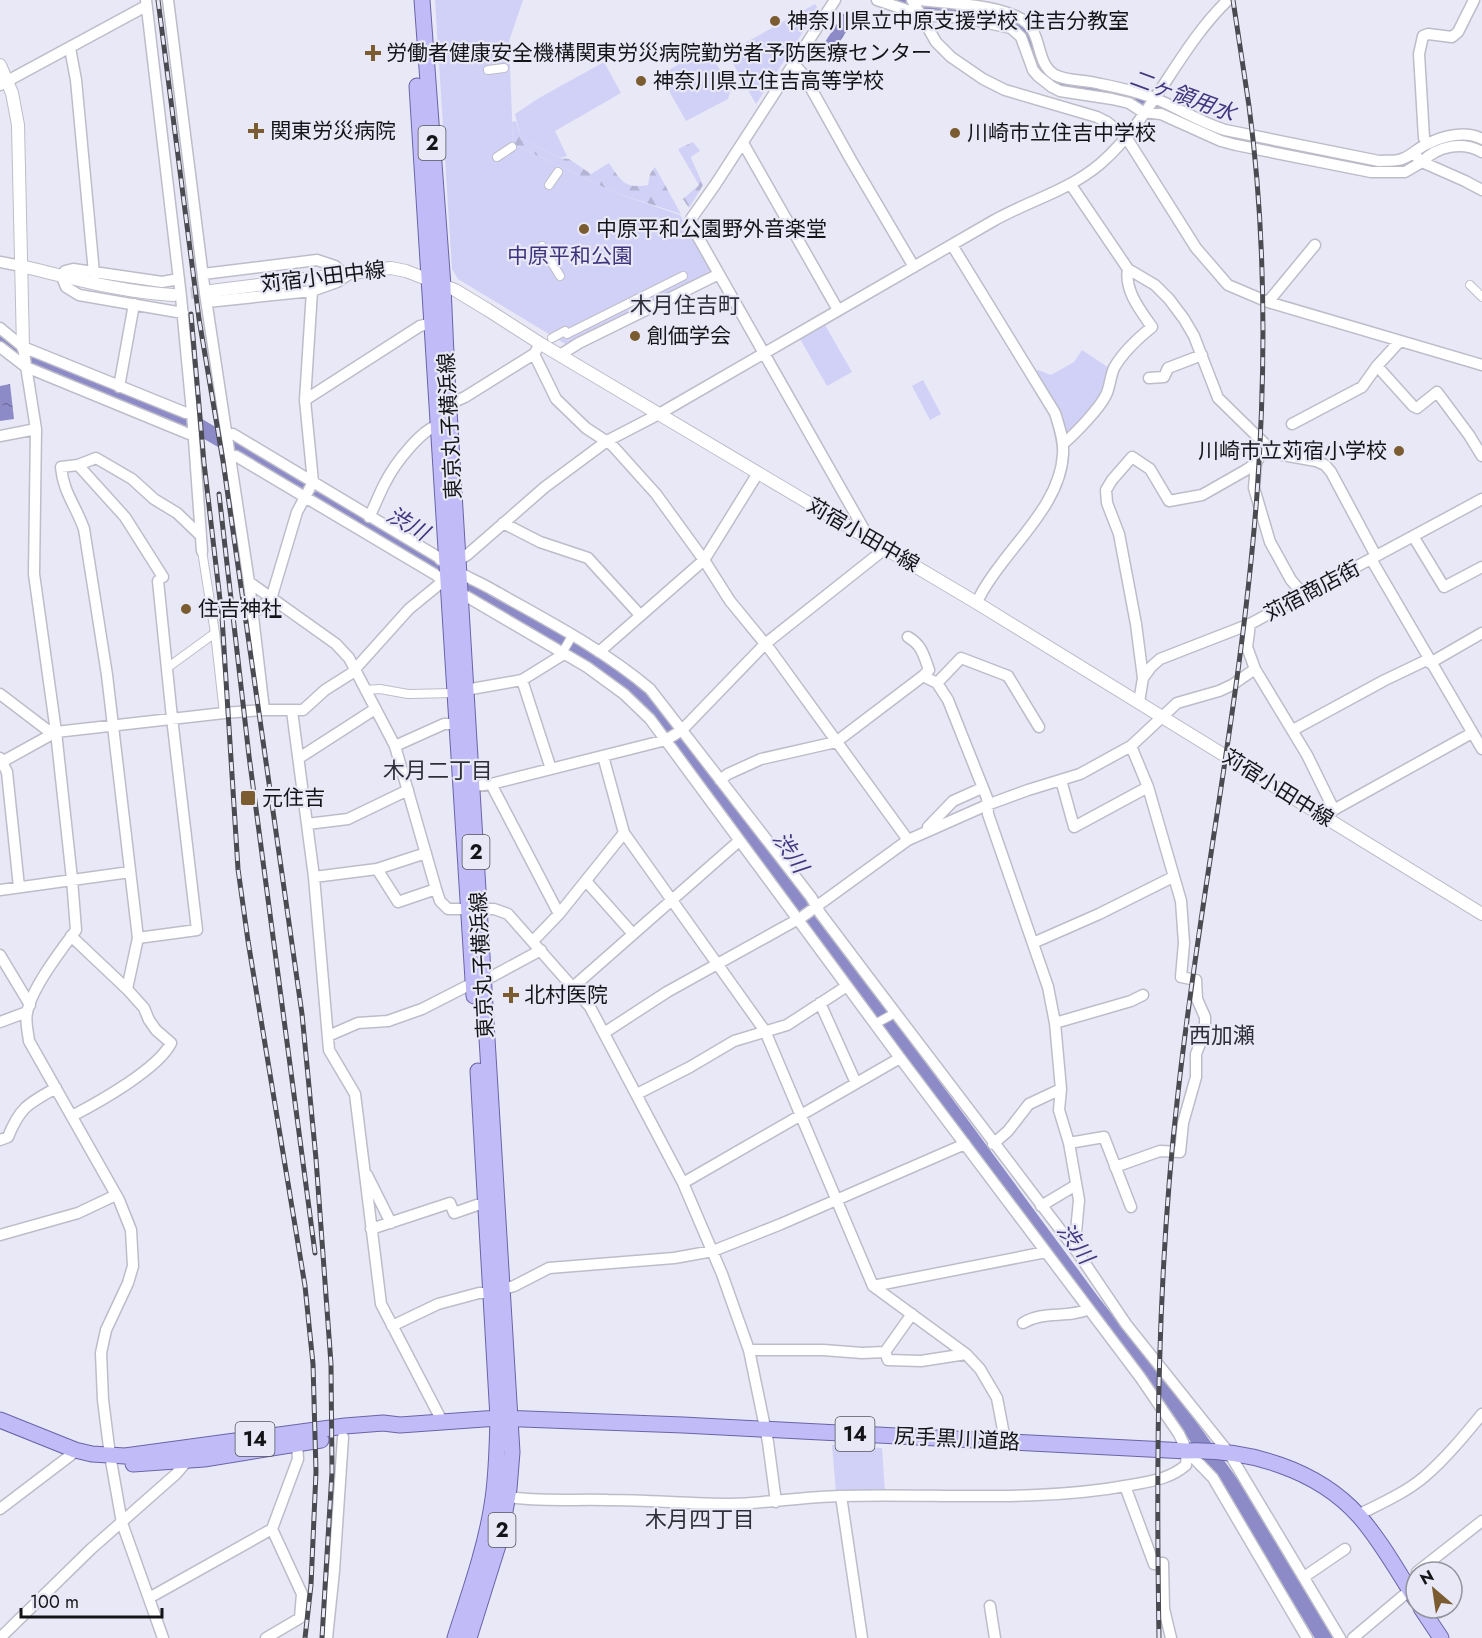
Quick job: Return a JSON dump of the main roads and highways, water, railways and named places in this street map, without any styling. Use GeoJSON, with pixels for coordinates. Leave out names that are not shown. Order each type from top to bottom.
{"type":"FeatureCollection","features":[{"type":"Feature","properties":{"kind":"main road","name":"2"},"geometry":{"type":"LineString","coordinates":[[412,0],[436,283]]}},
{"type":"Feature","properties":{"kind":"main road","name":"東京丸子横浜線"},"geometry":{"type":"LineString","coordinates":[[422,0],[451,573],[474,910],[504,1418],[511,1464],[508,1497],[500,1539],[468,1638]]}},
{"type":"Feature","properties":{"kind":"main road","name":"東京丸子横浜線"},"geometry":{"type":"LineString","coordinates":[[438,322],[449,404],[444,424]]}},
{"type":"Feature","properties":{"kind":"main road","name":"東京丸子横浜線"},"geometry":{"type":"LineString","coordinates":[[451,573],[461,593],[460,691]]}},
{"type":"Feature","properties":{"kind":"main road","name":"東京丸子横浜線"},"geometry":{"type":"LineString","coordinates":[[478,981],[486,1204],[497,1291]]}},
{"type":"Feature","properties":{"kind":"main road","name":"東京丸子横浜線"},"geometry":{"type":"LineString","coordinates":[[455,1638],[480,1558],[492,1505],[504,1418]]}},
{"type":"Feature","properties":{"kind":"main road","name":"尻手黒川道路"},"geometry":{"type":"LineString","coordinates":[[0,1426],[71,1455],[111,1459],[345,1426],[504,1418],[1225,1452],[1271,1462],[1295,1471],[1325,1487],[1358,1515],[1404,1573]]}},
{"type":"Feature","properties":{"kind":"main road","name":"尻手黒川道路"},"geometry":{"type":"LineString","coordinates":[[0,1420],[75,1450],[134,1464],[187,1461],[386,1430],[400,1425]]}},
{"type":"Feature","properties":{"kind":"main road"},"geometry":{"type":"LineString","coordinates":[[1429,1620],[1441,1638]]}},
{"type":"Feature","properties":{"kind":"water"},"geometry":{"type":"Polygon","coordinates":[[[844,13],[854,19],[836,48],[825,42],[844,13]]]}},
{"type":"Feature","properties":{"kind":"water"},"geometry":{"type":"Polygon","coordinates":[[[10,384],[14,419],[0,421],[0,386],[10,384]]]}},
{"type":"Feature","properties":{"kind":"waterway","name":"二ヶ領用水"},"geometry":{"type":"LineString","coordinates":[[897,0],[926,7],[972,12],[1014,23],[1026,34],[1038,66],[1049,79],[1071,87],[1116,94],[1164,111]]}},
{"type":"Feature","properties":{"kind":"waterway","name":"二ヶ領用水"},"geometry":{"type":"LineString","coordinates":[[1201,127],[1242,139],[1379,168],[1400,166],[1445,143],[1457,140],[1469,141],[1482,146]]}},
{"type":"Feature","properties":{"kind":"waterway","name":"渋川"},"geometry":{"type":"LineString","coordinates":[[0,339],[29,361],[198,426],[609,667],[640,694],[692,759],[713,790],[722,793],[761,846],[764,857],[1092,1302],[1185,1420],[1231,1484],[1324,1638]]}},
{"type":"Feature","properties":{"kind":"tunnel"},"geometry":{"type":"LineString","coordinates":[[173,295],[211,291]]}},
{"type":"Feature","properties":{"kind":"railway"},"geometry":{"type":"LineString","coordinates":[[158,0],[199,319],[223,461],[302,1014],[316,1159],[331,1364],[332,1472],[322,1638]]}},
{"type":"Feature","properties":{"kind":"railway"},"geometry":{"type":"LineString","coordinates":[[1159,1638],[1159,1365],[1171,1161],[1187,1018],[1241,644],[1260,446],[1263,300],[1259,203],[1249,106],[1233,0]]}},
{"type":"Feature","properties":{"kind":"railway"},"geometry":{"type":"LineString","coordinates":[[191,314],[204,463],[222,617],[238,869],[305,1286],[313,1364],[316,1472],[311,1585],[305,1638]]}},
{"type":"Feature","properties":{"kind":"railway"},"geometry":{"type":"LineString","coordinates":[[219,494],[249,756],[315,1253]]}},
{"type":"Feature","properties":{"kind":"place","name":"神奈川県立中原支援学校 住吉分教室"},"geometry":{"type":"Point","coordinates":[775,21]}},
{"type":"Feature","properties":{"kind":"place","name":"労働者健康安全機構関東労災病院勤労者予防医療センター"},"geometry":{"type":"Point","coordinates":[373,53]}},
{"type":"Feature","properties":{"kind":"place","name":"神奈川県立住吉高等学校"},"geometry":{"type":"Point","coordinates":[641,81]}},
{"type":"Feature","properties":{"kind":"place","name":"関東労災病院"},"geometry":{"type":"Point","coordinates":[256,131]}},
{"type":"Feature","properties":{"kind":"place","name":"川崎市立住吉中学校"},"geometry":{"type":"Point","coordinates":[955,133]}},
{"type":"Feature","properties":{"kind":"place","name":"中原平和公園野外音楽堂"},"geometry":{"type":"Point","coordinates":[584,229]}},
{"type":"Feature","properties":{"kind":"place","name":"創価学会"},"geometry":{"type":"Point","coordinates":[635,336]}},
{"type":"Feature","properties":{"kind":"place","name":"川崎市立苅宿小学校"},"geometry":{"type":"Point","coordinates":[1399,451]}},
{"type":"Feature","properties":{"kind":"place","name":"住吉神社"},"geometry":{"type":"Point","coordinates":[186,609]}},
{"type":"Feature","properties":{"kind":"place","name":"元住吉"},"geometry":{"type":"Point","coordinates":[248,798]}},
{"type":"Feature","properties":{"kind":"place","name":"北村医院"},"geometry":{"type":"Point","coordinates":[511,995]}},
{"type":"Feature","properties":{"kind":"district","name":"木月住吉町"},"geometry":{"type":"Point","coordinates":[685,305]}},
{"type":"Feature","properties":{"kind":"district","name":"木月二丁目"},"geometry":{"type":"Point","coordinates":[438,770]}},
{"type":"Feature","properties":{"kind":"district","name":"西加瀬"},"geometry":{"type":"Point","coordinates":[1222,1035]}},
{"type":"Feature","properties":{"kind":"district","name":"木月四丁目"},"geometry":{"type":"Point","coordinates":[700,1519]}},
{"type":"Feature","properties":{"kind":"park label","name":"中原平和公園"},"geometry":{"type":"Point","coordinates":[570,256]}}]}
